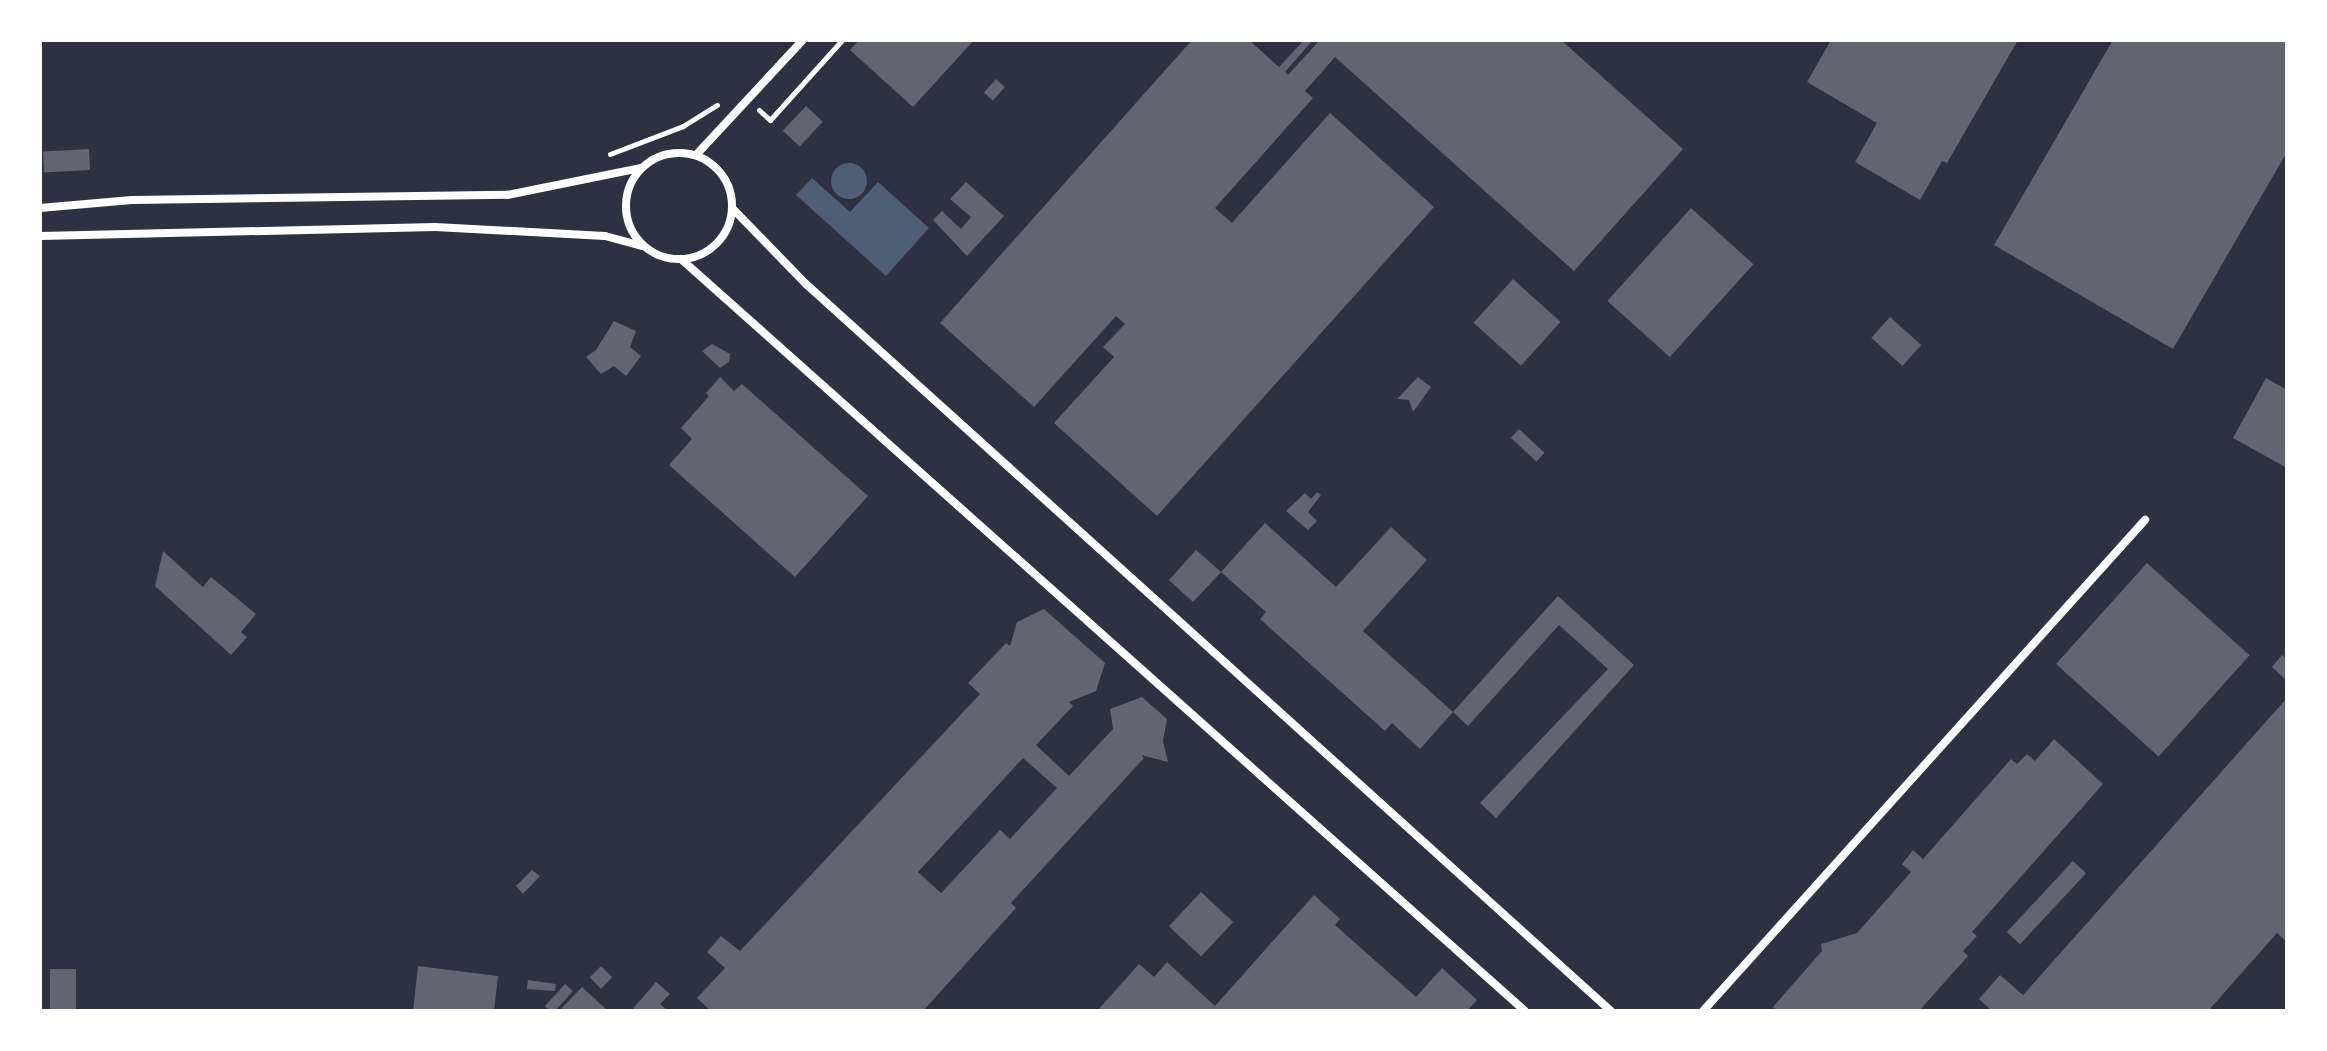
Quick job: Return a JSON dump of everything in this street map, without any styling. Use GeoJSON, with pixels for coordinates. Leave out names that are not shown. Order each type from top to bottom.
{"type":"FeatureCollection","features":[{"type":"Feature","properties":{"kind":"street"},"geometry":{"type":"LineString","coordinates":[[696,155],[803,40]]}},
{"type":"Feature","properties":{"kind":"street"},"geometry":{"type":"LineString","coordinates":[[40,208],[132,200],[507,195],[641,168],[666,154],[696,155],[711,163],[723,176],[733,209],[806,284],[1611,1011]]}},
{"type":"Feature","properties":{"kind":"street"},"geometry":{"type":"LineString","coordinates":[[641,168],[631,182],[626,216],[643,246]]}},
{"type":"Feature","properties":{"kind":"street"},"geometry":{"type":"LineString","coordinates":[[40,236],[435,227],[605,236],[643,246],[668,258],[681,259],[711,249],[722,238],[733,209]]}},
{"type":"Feature","properties":{"kind":"street"},"geometry":{"type":"LineString","coordinates":[[681,259],[1525,1011]]}},
{"type":"Feature","properties":{"kind":"street"},"geometry":{"type":"LineString","coordinates":[[1703,1011],[2145,520]]}},
{"type":"Feature","properties":{"kind":"path"},"geometry":{"type":"LineString","coordinates":[[770,120],[842,40]]}},
{"type":"Feature","properties":{"kind":"path"},"geometry":{"type":"LineString","coordinates":[[599,158],[683,126],[725,99]]}},
{"type":"Feature","properties":{"kind":"water"},"geometry":{"type":"Polygon","coordinates":[[[849,163],[862,168],[867,181],[862,194],[849,199],[836,194],[831,181],[836,168],[849,163]]]}},
{"type":"Feature","properties":{"kind":"water"},"geometry":{"type":"Polygon","coordinates":[[[812,178],[850,212],[878,182],[929,228],[886,276],[796,195],[812,178]]]}},
{"type":"Feature","properties":{"kind":"building"},"geometry":{"type":"Polygon","coordinates":[[[859,40],[974,40],[913,107],[850,50],[859,40]]]}},
{"type":"Feature","properties":{"kind":"building"},"geometry":{"type":"Polygon","coordinates":[[[1192,40],[1249,40],[1279,67],[1304,40],[1313,40],[1285,72],[1288,75],[1318,42],[1316,40],[1561,40],[1683,149],[1574,271],[1335,57],[1305,91],[1313,98],[1215,208],[1232,223],[1330,113],[1434,207],[1157,516],[1054,423],[1114,357],[1103,347],[1125,324],[1116,316],[1034,407],[940,323],[1192,40]]]}},
{"type":"Feature","properties":{"kind":"building"},"geometry":{"type":"Polygon","coordinates":[[[1831,40],[2018,40],[1947,163],[1942,161],[1920,200],[1855,162],[1877,123],[1807,82],[1831,40]]]}},
{"type":"Feature","properties":{"kind":"building"},"geometry":{"type":"Polygon","coordinates":[[[2113,40],[2287,40],[2287,152],[2173,349],[1994,245],[2113,40]]]}},
{"type":"Feature","properties":{"kind":"building"},"geometry":{"type":"Polygon","coordinates":[[[996,79],[1005,87],[993,100],[984,92],[996,79]]]}},
{"type":"Feature","properties":{"kind":"building"},"geometry":{"type":"Polygon","coordinates":[[[806,106],[823,122],[800,147],[783,131],[806,106]]]}},
{"type":"Feature","properties":{"kind":"building"},"geometry":{"type":"Polygon","coordinates":[[[89,149],[90,170],[44,172],[43,151],[89,149]]]}},
{"type":"Feature","properties":{"kind":"building"},"geometry":{"type":"Polygon","coordinates":[[[966,182],[1004,216],[967,256],[933,220],[942,211],[961,229],[971,217],[950,199],[966,182]]]}},
{"type":"Feature","properties":{"kind":"building"},"geometry":{"type":"Polygon","coordinates":[[[1691,208],[1753,264],[1670,357],[1607,301],[1691,208]]]}},
{"type":"Feature","properties":{"kind":"building"},"geometry":{"type":"Polygon","coordinates":[[[1513,279],[1561,322],[1521,366],[1474,323],[1513,279]]]}},
{"type":"Feature","properties":{"kind":"building"},"geometry":{"type":"Polygon","coordinates":[[[1890,317],[1921,345],[1902,366],[1871,338],[1890,317]]]}},
{"type":"Feature","properties":{"kind":"building"},"geometry":{"type":"Polygon","coordinates":[[[614,321],[636,331],[630,347],[641,356],[626,376],[614,366],[601,374],[586,357],[596,350],[614,321]]]}},
{"type":"Feature","properties":{"kind":"building"},"geometry":{"type":"Polygon","coordinates":[[[712,344],[730,354],[729,362],[720,368],[702,351],[712,344]]]}},
{"type":"Feature","properties":{"kind":"building"},"geometry":{"type":"Polygon","coordinates":[[[720,377],[734,391],[742,384],[868,496],[795,577],[669,465],[692,439],[681,428],[709,396],[706,393],[720,377]]]}},
{"type":"Feature","properties":{"kind":"building"},"geometry":{"type":"Polygon","coordinates":[[[1418,377],[1431,387],[1413,412],[1409,400],[1397,399],[1418,377]]]}},
{"type":"Feature","properties":{"kind":"building"},"geometry":{"type":"Polygon","coordinates":[[[2266,378],[2287,390],[2287,468],[2233,438],[2266,378]]]}},
{"type":"Feature","properties":{"kind":"building"},"geometry":{"type":"Polygon","coordinates":[[[1519,429],[1545,453],[1536,462],[1511,438],[1519,429]]]}},
{"type":"Feature","properties":{"kind":"building"},"geometry":{"type":"Polygon","coordinates":[[[1317,492],[1321,495],[1308,512],[1317,521],[1308,530],[1286,511],[1305,493],[1311,499],[1317,492]]]}},
{"type":"Feature","properties":{"kind":"building"},"geometry":{"type":"Polygon","coordinates":[[[1265,523],[1336,587],[1391,527],[1427,560],[1363,631],[1453,712],[1420,749],[1392,723],[1385,731],[1260,619],[1266,612],[1221,572],[1265,523]]]}},
{"type":"Feature","properties":{"kind":"building"},"geometry":{"type":"Polygon","coordinates":[[[1196,550],[1221,572],[1193,602],[1169,580],[1196,550]]]}},
{"type":"Feature","properties":{"kind":"building"},"geometry":{"type":"Polygon","coordinates":[[[163,551],[203,587],[211,577],[256,614],[241,632],[247,637],[231,655],[155,586],[163,551]]]}},
{"type":"Feature","properties":{"kind":"building"},"geometry":{"type":"Polygon","coordinates":[[[2147,563],[2250,655],[2159,756],[2056,664],[2147,563]]]}},
{"type":"Feature","properties":{"kind":"building"},"geometry":{"type":"Polygon","coordinates":[[[1558,596],[1634,665],[1496,818],[1480,803],[1608,669],[1559,625],[1468,726],[1453,712],[1558,596]]]}},
{"type":"Feature","properties":{"kind":"building"},"geometry":{"type":"Polygon","coordinates":[[[1044,609],[1105,663],[1096,691],[1069,702],[1073,706],[1036,745],[1069,776],[1113,729],[1110,709],[1142,697],[1167,719],[1163,741],[1168,762],[1141,755],[1144,758],[1011,903],[1016,908],[923,1011],[711,1011],[697,998],[725,968],[707,952],[721,936],[740,951],[980,694],[968,683],[1006,643],[1010,646],[1017,622],[1044,609]],[[1023,758],[918,872],[941,893],[1000,830],[1010,839],[1057,788],[1023,758]]]}},
{"type":"Feature","properties":{"kind":"building"},"geometry":{"type":"Polygon","coordinates":[[[2282,655],[2287,659],[2287,681],[2272,667],[2282,655]]]}},
{"type":"Feature","properties":{"kind":"building"},"geometry":{"type":"Polygon","coordinates":[[[2287,698],[2287,942],[2277,933],[2208,1011],[1992,1011],[1979,999],[2000,975],[2023,995],[2287,698]]]}},
{"type":"Feature","properties":{"kind":"building"},"geometry":{"type":"Polygon","coordinates":[[[2054,739],[2103,784],[1972,932],[1977,936],[1963,951],[1968,956],[1919,1011],[1777,1011],[1773,1007],[1822,951],[1821,944],[1857,933],[1911,872],[1902,864],[1913,850],[1923,859],[2011,759],[2017,764],[2027,754],[2035,761],[2054,739]]]}},
{"type":"Feature","properties":{"kind":"building"},"geometry":{"type":"Polygon","coordinates":[[[2073,861],[2086,873],[2020,944],[2007,932],[2073,861]]]}},
{"type":"Feature","properties":{"kind":"building"},"geometry":{"type":"Polygon","coordinates":[[[532,870],[540,876],[523,894],[516,886],[532,870]]]}},
{"type":"Feature","properties":{"kind":"building"},"geometry":{"type":"Polygon","coordinates":[[[1201,892],[1233,922],[1201,956],[1169,926],[1201,892]]]}},
{"type":"Feature","properties":{"kind":"building"},"geometry":{"type":"Polygon","coordinates":[[[1314,895],[1340,919],[1335,925],[1416,997],[1442,968],[1477,1000],[1467,1011],[1097,1011],[1139,964],[1154,977],[1167,962],[1215,1006],[1314,895]]]}},
{"type":"Feature","properties":{"kind":"building"},"geometry":{"type":"Polygon","coordinates":[[[418,966],[498,976],[494,1011],[413,1011],[418,966]]]}},
{"type":"Feature","properties":{"kind":"building"},"geometry":{"type":"Polygon","coordinates":[[[601,966],[612,977],[601,989],[590,977],[601,966]]]}},
{"type":"Feature","properties":{"kind":"building"},"geometry":{"type":"Polygon","coordinates":[[[50,969],[76,969],[76,1011],[50,1011],[50,969]]]}},
{"type":"Feature","properties":{"kind":"building"},"geometry":{"type":"Polygon","coordinates":[[[528,980],[556,984],[555,991],[527,989],[528,980]]]}},
{"type":"Feature","properties":{"kind":"building"},"geometry":{"type":"Polygon","coordinates":[[[656,982],[670,994],[660,1004],[668,1011],[631,1011],[656,982]]]}},
{"type":"Feature","properties":{"kind":"building"},"geometry":{"type":"Polygon","coordinates":[[[565,984],[573,991],[555,1011],[550,1011],[545,1006],[565,984]]]}},
{"type":"Feature","properties":{"kind":"building"},"geometry":{"type":"Polygon","coordinates":[[[582,987],[608,1011],[559,1011],[582,987]]]}}]}
